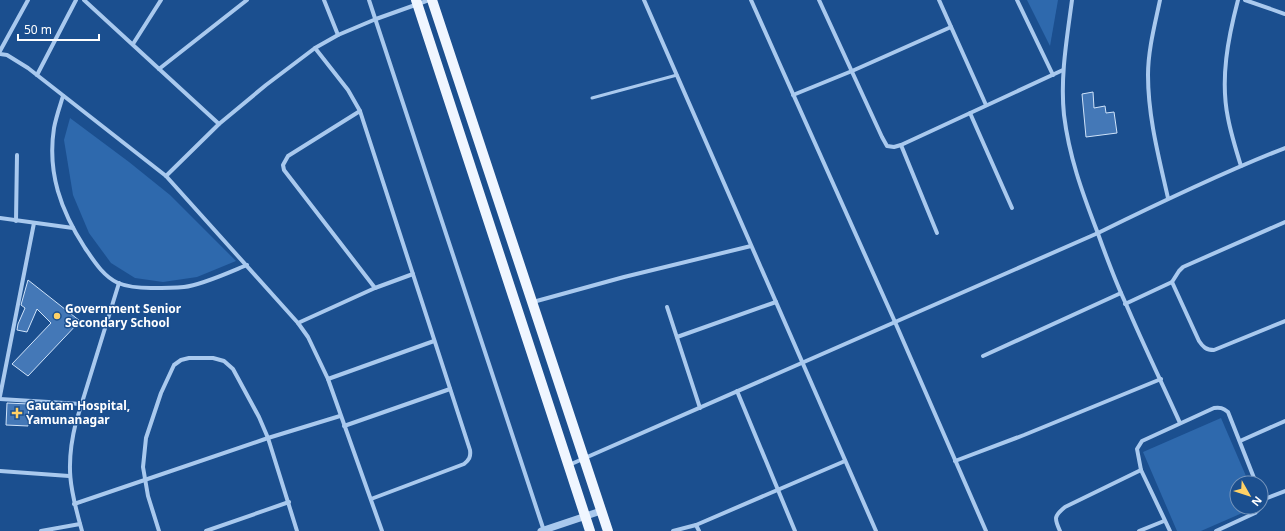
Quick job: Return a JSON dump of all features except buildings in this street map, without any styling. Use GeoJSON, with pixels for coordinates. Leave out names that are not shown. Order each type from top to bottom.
{"type":"FeatureCollection","features":[{"type":"Feature","properties":{"kind":"main road"},"geometry":{"type":"LineString","coordinates":[[432,0],[608,531]]}},
{"type":"Feature","properties":{"kind":"main road"},"geometry":{"type":"LineString","coordinates":[[417,2],[590,531]]}},
{"type":"Feature","properties":{"kind":"street"},"geometry":{"type":"LineString","coordinates":[[28,0],[0,52],[28,68],[166,176],[298,323],[308,337],[328,379],[382,531]]}},
{"type":"Feature","properties":{"kind":"street"},"geometry":{"type":"LineString","coordinates":[[37,76],[76,0]]}},
{"type":"Feature","properties":{"kind":"street"},"geometry":{"type":"LineString","coordinates":[[84,0],[219,124]]}},
{"type":"Feature","properties":{"kind":"street"},"geometry":{"type":"LineString","coordinates":[[133,44],[161,0]]}},
{"type":"Feature","properties":{"kind":"street"},"geometry":{"type":"LineString","coordinates":[[159,69],[247,0]]}},
{"type":"Feature","properties":{"kind":"street"},"geometry":{"type":"LineString","coordinates":[[324,0],[338,35]]}},
{"type":"Feature","properties":{"kind":"street"},"geometry":{"type":"LineString","coordinates":[[369,0],[543,531],[601,511]]}},
{"type":"Feature","properties":{"kind":"street"},"geometry":{"type":"LineString","coordinates":[[166,176],[219,124],[266,85],[315,48],[338,35],[376,19],[417,2],[429,0]]}},
{"type":"Feature","properties":{"kind":"street"},"geometry":{"type":"LineString","coordinates":[[644,0],[876,531]]}},
{"type":"Feature","properties":{"kind":"street"},"geometry":{"type":"LineString","coordinates":[[751,0],[895,322],[986,531]]}},
{"type":"Feature","properties":{"kind":"street"},"geometry":{"type":"LineString","coordinates":[[818,0],[887,146],[894,147],[901,145],[1063,70]]}},
{"type":"Feature","properties":{"kind":"street"},"geometry":{"type":"LineString","coordinates":[[939,0],[986,105]]}},
{"type":"Feature","properties":{"kind":"street"},"geometry":{"type":"LineString","coordinates":[[1017,0],[1053,75]]}},
{"type":"Feature","properties":{"kind":"street"},"geometry":{"type":"LineString","coordinates":[[1072,0],[1063,70],[1064,114],[1069,147],[1079,183],[1125,304],[1180,423]]}},
{"type":"Feature","properties":{"kind":"street"},"geometry":{"type":"LineString","coordinates":[[1160,0],[1153,34],[1148,74],[1154,140],[1168,198]]}},
{"type":"Feature","properties":{"kind":"street"},"geometry":{"type":"LineString","coordinates":[[1238,0],[1230,31],[1225,64],[1225,94],[1228,118],[1241,166]]}},
{"type":"Feature","properties":{"kind":"street"},"geometry":{"type":"LineString","coordinates":[[1245,0],[1285,14]]}},
{"type":"Feature","properties":{"kind":"street"},"geometry":{"type":"LineString","coordinates":[[793,95],[852,71],[951,27]]}},
{"type":"Feature","properties":{"kind":"street"},"geometry":{"type":"LineString","coordinates":[[315,48],[348,90],[360,111],[471,455],[469,460],[464,464],[371,499]]}},
{"type":"Feature","properties":{"kind":"street"},"geometry":{"type":"LineString","coordinates":[[63,96],[54,128],[52,156],[54,179],[63,208],[73,228],[92,258],[105,274],[119,283],[137,288],[186,287],[247,265]]}},
{"type":"Feature","properties":{"kind":"street"},"geometry":{"type":"LineString","coordinates":[[360,111],[288,156],[282,165],[284,170],[375,288]]}},
{"type":"Feature","properties":{"kind":"street"},"geometry":{"type":"LineString","coordinates":[[970,113],[1012,208]]}},
{"type":"Feature","properties":{"kind":"street"},"geometry":{"type":"LineString","coordinates":[[901,145],[937,233]]}},
{"type":"Feature","properties":{"kind":"street"},"geometry":{"type":"LineString","coordinates":[[569,465],[1098,233],[1168,198],[1285,148]]}},
{"type":"Feature","properties":{"kind":"street"},"geometry":{"type":"LineString","coordinates":[[16,220],[17,156]]}},
{"type":"Feature","properties":{"kind":"street"},"geometry":{"type":"LineString","coordinates":[[0,218],[73,228]]}},
{"type":"Feature","properties":{"kind":"street"},"geometry":{"type":"LineString","coordinates":[[1125,304],[1172,282],[1183,267],[1285,222]]}},
{"type":"Feature","properties":{"kind":"street"},"geometry":{"type":"LineString","coordinates":[[34,223],[0,397],[81,404]]}},
{"type":"Feature","properties":{"kind":"street"},"geometry":{"type":"LineString","coordinates":[[532,302],[624,277],[751,246]]}},
{"type":"Feature","properties":{"kind":"street"},"geometry":{"type":"LineString","coordinates":[[298,323],[375,288],[413,274]]}},
{"type":"Feature","properties":{"kind":"street"},"geometry":{"type":"LineString","coordinates":[[1172,282],[1199,341],[1203,347],[1208,350],[1214,350],[1285,321]]}},
{"type":"Feature","properties":{"kind":"street"},"geometry":{"type":"LineString","coordinates":[[82,531],[74,504],[69,476],[71,442],[81,404],[119,283]]}},
{"type":"Feature","properties":{"kind":"street"},"geometry":{"type":"LineString","coordinates":[[983,356],[1121,293]]}},
{"type":"Feature","properties":{"kind":"street"},"geometry":{"type":"LineString","coordinates":[[676,337],[776,302]]}},
{"type":"Feature","properties":{"kind":"street"},"geometry":{"type":"LineString","coordinates":[[666,307],[700,408]]}},
{"type":"Feature","properties":{"kind":"street"},"geometry":{"type":"LineString","coordinates":[[328,379],[434,341]]}},
{"type":"Feature","properties":{"kind":"street"},"geometry":{"type":"LineString","coordinates":[[160,531],[144,479],[143,467],[146,438],[169,374],[174,365],[181,360],[189,358],[213,358],[224,361],[233,369],[240,380],[268,438],[298,531]]}},
{"type":"Feature","properties":{"kind":"street"},"geometry":{"type":"LineString","coordinates":[[955,461],[1018,438],[1161,380]]}},
{"type":"Feature","properties":{"kind":"street"},"geometry":{"type":"LineString","coordinates":[[344,426],[450,389]]}},
{"type":"Feature","properties":{"kind":"street"},"geometry":{"type":"LineString","coordinates":[[737,391],[795,531]]}},
{"type":"Feature","properties":{"kind":"street"},"geometry":{"type":"LineString","coordinates":[[1170,531],[1141,470],[1137,449],[1142,441],[1219,407],[1228,412],[1253,475]]}},
{"type":"Feature","properties":{"kind":"street"},"geometry":{"type":"LineString","coordinates":[[74,504],[144,479],[340,416]]}},
{"type":"Feature","properties":{"kind":"street"},"geometry":{"type":"LineString","coordinates":[[1240,441],[1285,421]]}},
{"type":"Feature","properties":{"kind":"street"},"geometry":{"type":"LineString","coordinates":[[673,531],[696,525],[846,461]]}},
{"type":"Feature","properties":{"kind":"street"},"geometry":{"type":"LineString","coordinates":[[1060,531],[1056,524],[1057,513],[1065,507],[1141,470]]}},
{"type":"Feature","properties":{"kind":"street"},"geometry":{"type":"LineString","coordinates":[[0,471],[69,476]]}},
{"type":"Feature","properties":{"kind":"street"},"geometry":{"type":"LineString","coordinates":[[1269,497],[1285,491]]}},
{"type":"Feature","properties":{"kind":"street"},"geometry":{"type":"LineString","coordinates":[[206,531],[289,502]]}},
{"type":"Feature","properties":{"kind":"street"},"geometry":{"type":"LineString","coordinates":[[1216,531],[1223,530],[1251,515]]}},
{"type":"Feature","properties":{"kind":"street"},"geometry":{"type":"LineString","coordinates":[[1139,531],[1164,521]]}},
{"type":"Feature","properties":{"kind":"street"},"geometry":{"type":"LineString","coordinates":[[41,531],[80,524]]}},
{"type":"Feature","properties":{"kind":"street"},"geometry":{"type":"LineString","coordinates":[[696,525],[698,531]]}},
{"type":"Feature","properties":{"kind":"lane"},"geometry":{"type":"LineString","coordinates":[[592,98],[677,75]]}},
{"type":"Feature","properties":{"kind":"shaded area"},"geometry":{"type":"Polygon","coordinates":[[[1027,0],[1058,0],[1050,46],[1027,0]]]}},
{"type":"Feature","properties":{"kind":"shaded area"},"geometry":{"type":"Polygon","coordinates":[[[70,118],[170,195],[236,261],[197,277],[163,282],[135,278],[111,263],[89,233],[73,195],[64,140],[70,118]]]}},
{"type":"Feature","properties":{"kind":"shaded area"},"geometry":{"type":"Polygon","coordinates":[[[1221,418],[1246,475],[1229,475],[1229,515],[1238,515],[1201,531],[1177,531],[1143,452],[1221,418]]]}},
{"type":"Feature","properties":{"kind":"place","name":"Government Senior Secondary School"},"geometry":{"type":"Point","coordinates":[57,316]}},
{"type":"Feature","properties":{"kind":"place","name":"Gautam Hospital, Yamunanagar"},"geometry":{"type":"Point","coordinates":[17,413]}}]}
